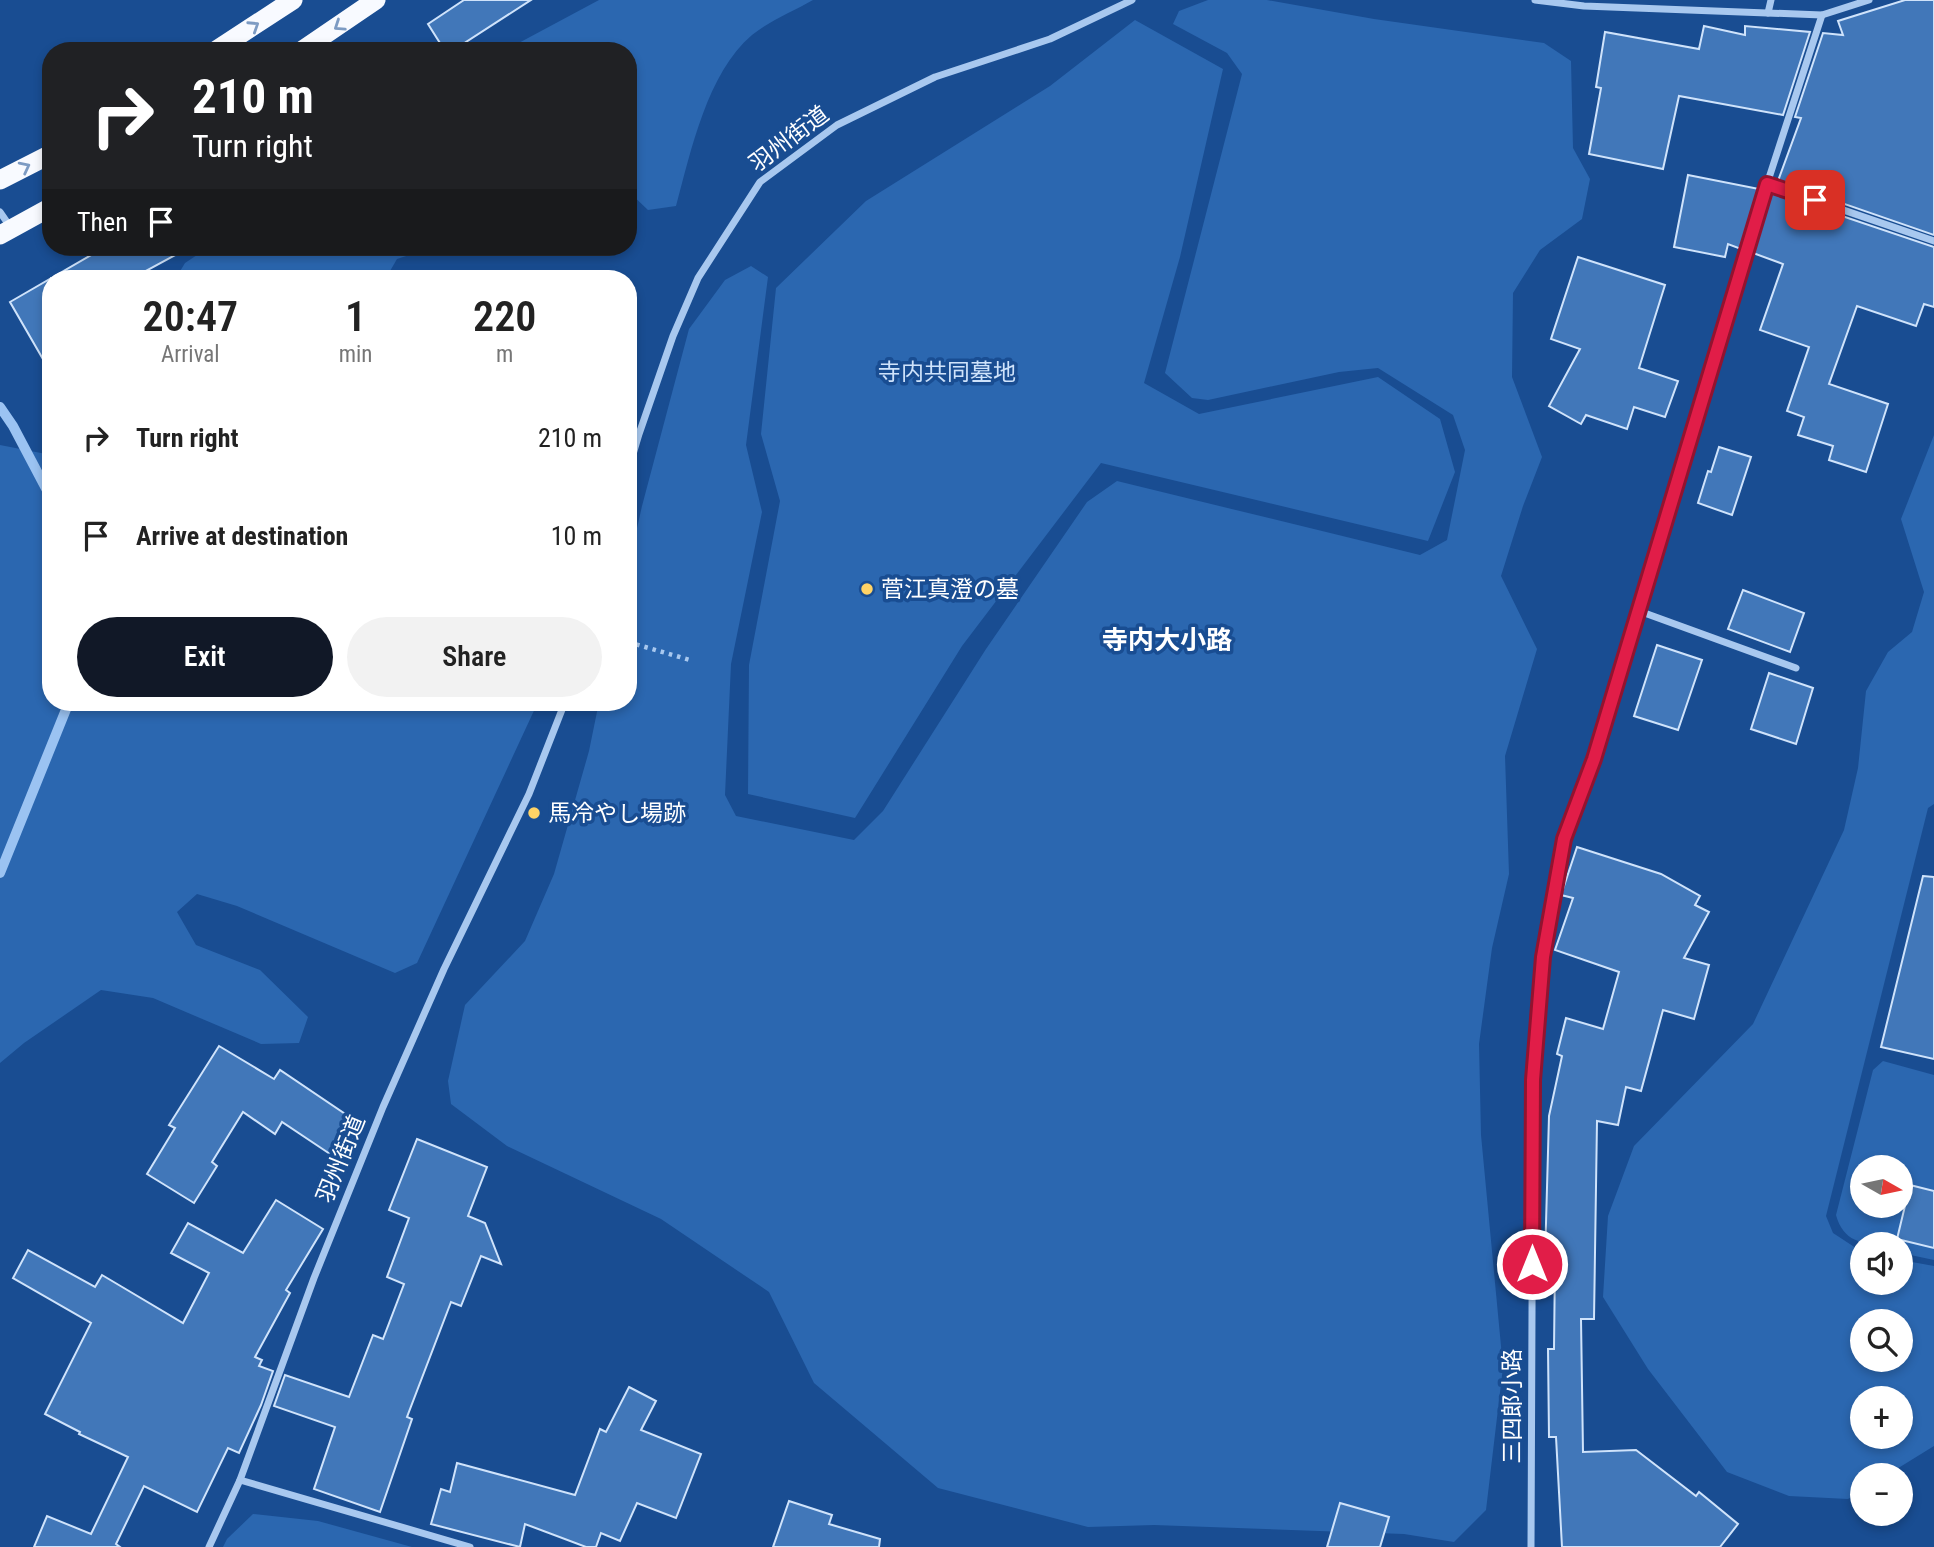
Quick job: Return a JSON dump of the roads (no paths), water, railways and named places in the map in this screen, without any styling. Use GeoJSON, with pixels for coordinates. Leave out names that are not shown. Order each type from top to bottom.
{"type":"FeatureCollection","features":[{"type":"Feature","properties":{"kind":"highway"},"geometry":{"type":"LineString","coordinates":[[229,42],[293,0]]}},
{"type":"Feature","properties":{"kind":"highway"},"geometry":{"type":"LineString","coordinates":[[314,42],[376,0]]}},
{"type":"Feature","properties":{"kind":"highway"},"geometry":{"type":"LineString","coordinates":[[0,180],[42,159]]}},
{"type":"Feature","properties":{"kind":"highway"},"geometry":{"type":"LineString","coordinates":[[4,225],[42,210]]}},
{"type":"Feature","properties":{"kind":"street","name":"羽州街道"},"geometry":{"type":"LineString","coordinates":[[637,441],[673,336],[698,278],[760,182],[837,125],[935,77],[1050,39],[1132,0]]}},
{"type":"Feature","properties":{"kind":"street"},"geometry":{"type":"LineString","coordinates":[[1535,0],[1584,6],[1822,15],[1866,1]]}},
{"type":"Feature","properties":{"kind":"street"},"geometry":{"type":"LineString","coordinates":[[1768,13],[1771,0]]}},
{"type":"Feature","properties":{"kind":"street","name":"三四郎小路"},"geometry":{"type":"LineString","coordinates":[[1531,1547],[1533,1080],[1543,957],[1564,839],[1594,759],[1767,184],[1822,15]]}},
{"type":"Feature","properties":{"kind":"street"},"geometry":{"type":"LineString","coordinates":[[1767,184],[1934,241]]}},
{"type":"Feature","properties":{"kind":"street"},"geometry":{"type":"LineString","coordinates":[[1639,611],[1796,668]]}},
{"type":"Feature","properties":{"kind":"street","name":"羽州街道"},"geometry":{"type":"LineString","coordinates":[[209,1547],[240,1480],[314,1278],[383,1107],[443,969],[528,794],[562,711]]}},
{"type":"Feature","properties":{"kind":"street"},"geometry":{"type":"LineString","coordinates":[[240,1480],[470,1547]]}},
{"type":"Feature","properties":{"kind":"waterway"},"geometry":{"type":"LineString","coordinates":[[0,407],[42,481]]}},
{"type":"Feature","properties":{"kind":"waterway"},"geometry":{"type":"LineString","coordinates":[[0,873],[65,711]]}},
{"type":"Feature","properties":{"kind":"place","name":"菅江真澄の墓"},"geometry":{"type":"Point","coordinates":[867,589]}},
{"type":"Feature","properties":{"kind":"place","name":"馬冷やし場跡"},"geometry":{"type":"Point","coordinates":[534,813]}},
{"type":"Feature","properties":{"kind":"district","name":"寺内大小路"},"geometry":{"type":"Point","coordinates":[1167,640]}},
{"type":"Feature","properties":{"kind":"park label","name":"寺内共同墓地"},"geometry":{"type":"Point","coordinates":[947,372]}}]}
